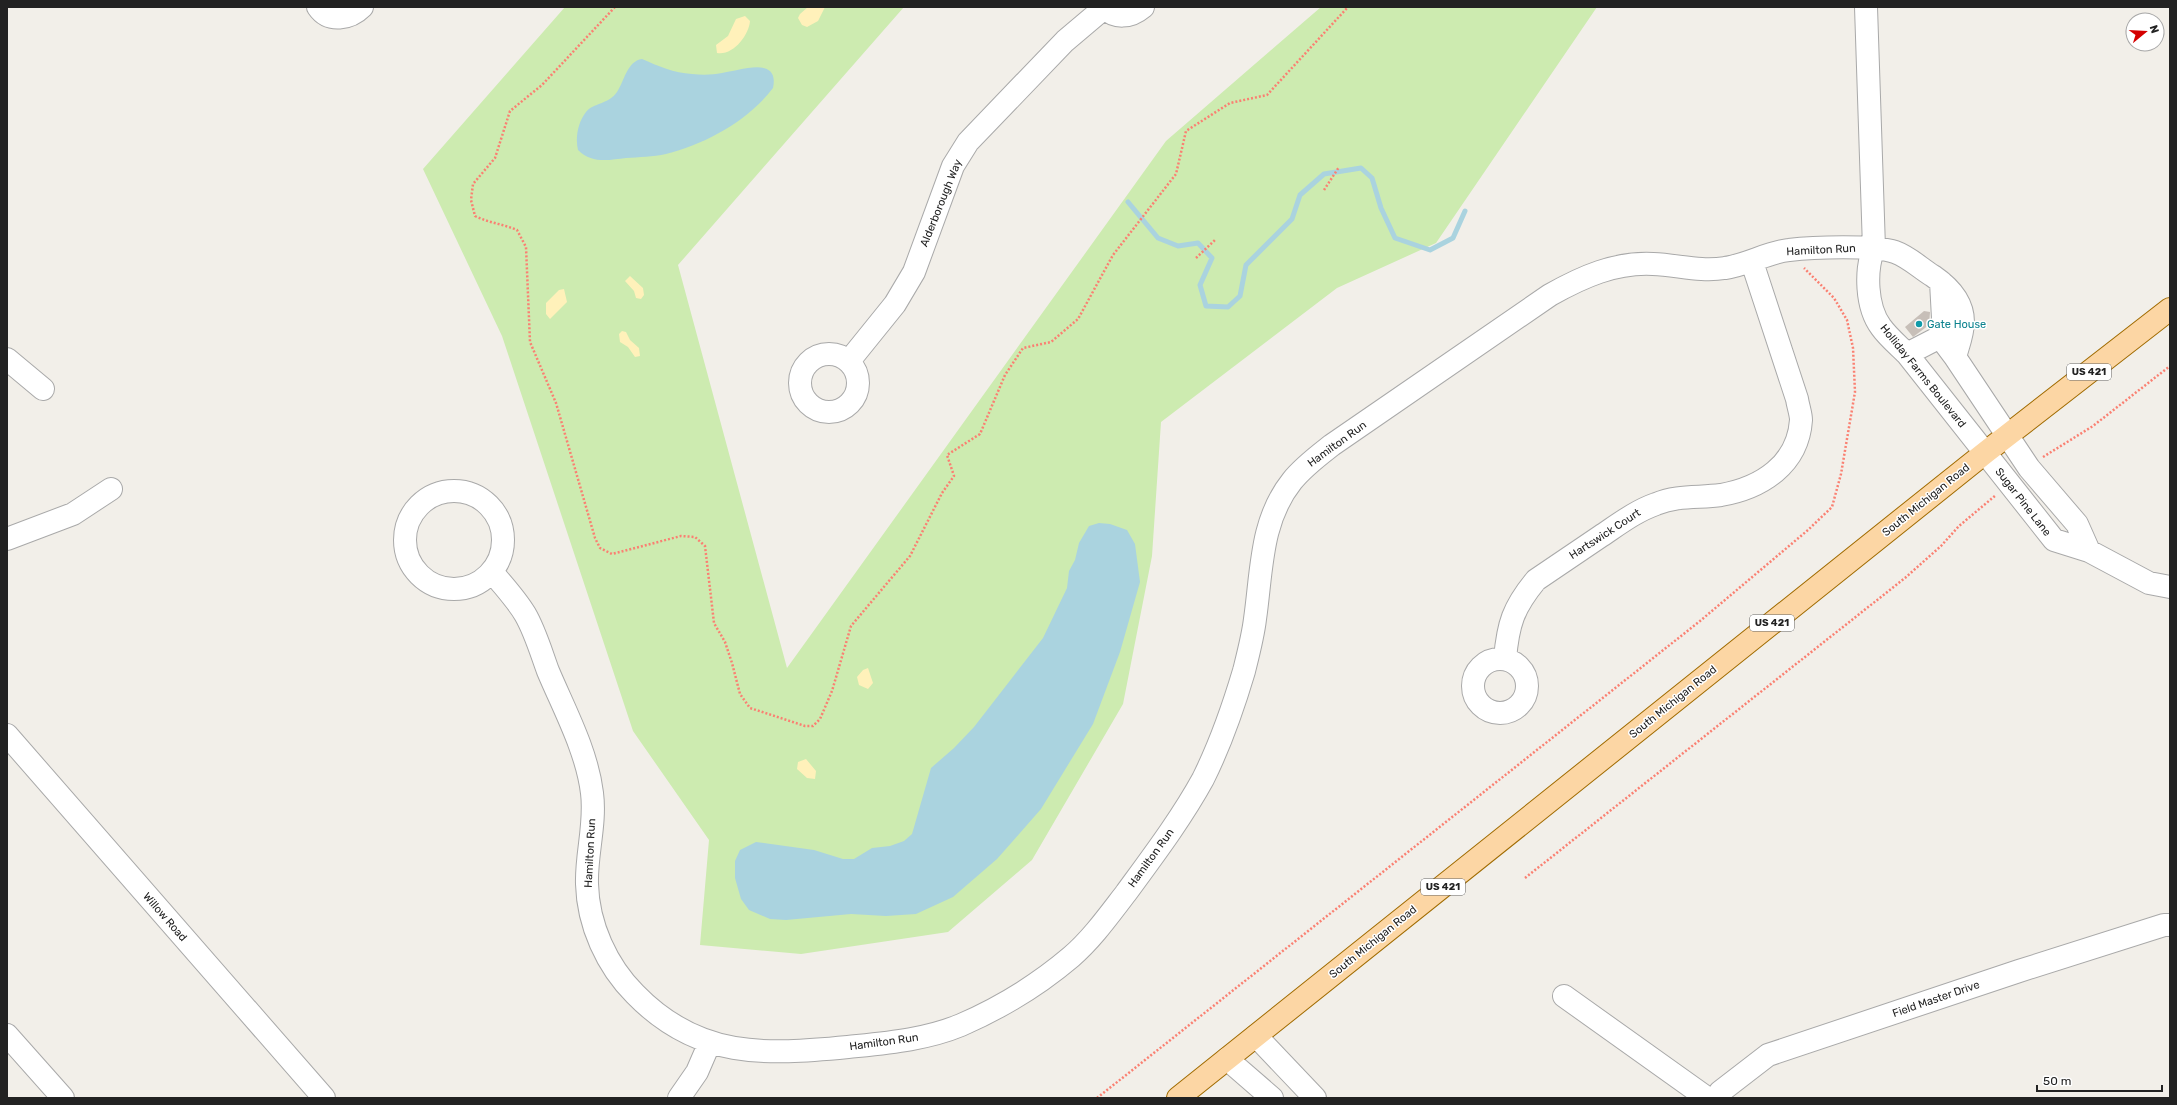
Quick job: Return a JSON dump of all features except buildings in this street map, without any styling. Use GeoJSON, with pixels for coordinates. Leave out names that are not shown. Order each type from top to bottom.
{"type":"FeatureCollection","features":[{"type":"Feature","properties":{"kind":"main road","name":"South Michigan Road"},"geometry":{"type":"LineString","coordinates":[[1178,1098],[1986,452],[2170,309]]}},
{"type":"Feature","properties":{"kind":"street"},"geometry":{"type":"LineString","coordinates":[[318,7],[328,15],[336,18],[350,16],[362,7]]}},
{"type":"Feature","properties":{"kind":"street"},"geometry":{"type":"LineString","coordinates":[[1104,8],[1115,14],[1128,16],[1143,7]]}},
{"type":"Feature","properties":{"kind":"street","name":"Holliday Farms Boulevard"},"geometry":{"type":"LineString","coordinates":[[1866,7],[1874,248],[1870,259],[1869,273],[1873,310],[1880,326],[1907,354],[1986,452]]}},
{"type":"Feature","properties":{"kind":"street","name":"Alderborough Way"},"geometry":{"type":"LineString","coordinates":[[849,361],[895,304],[914,272],[953,166],[968,142],[1065,41],[1104,8]]}},
{"type":"Feature","properties":{"kind":"street"},"geometry":{"type":"LineString","coordinates":[[1874,248],[1894,252],[1909,259],[1941,282],[1958,300],[1963,321],[1951,336],[1907,354]]}},
{"type":"Feature","properties":{"kind":"street","name":"Hamilton Run"},"geometry":{"type":"LineString","coordinates":[[492,572],[525,615],[586,761],[592,793],[593,822],[587,887],[596,932],[604,953],[635,995],[667,1021],[699,1039],[732,1049],[779,1052],[878,1044],[920,1038],[957,1027],[998,1008],[1040,981],[1074,954],[1105,920],[1162,844],[1203,778],[1227,722],[1244,671],[1255,624],[1267,532],[1272,514],[1294,478],[1312,461],[1332,445],[1550,295],[1572,283],[1610,268],[1653,264],[1702,270],[1726,268],[1752,262],[1788,250],[1874,248]]}},
{"type":"Feature","properties":{"kind":"street","name":"Hartswick Court"},"geometry":{"type":"LineString","coordinates":[[1505,659],[1508,629],[1523,596],[1536,580],[1636,512],[1657,503],[1676,498],[1720,495],[1739,491],[1772,476],[1788,458],[1797,440],[1801,420],[1797,400],[1752,262]]}},
{"type":"Feature","properties":{"kind":"street"},"geometry":{"type":"LineString","coordinates":[[1951,336],[1955,357],[2030,468],[2077,524],[2089,551]]}},
{"type":"Feature","properties":{"kind":"street"},"geometry":{"type":"LineString","coordinates":[[7,359],[43,389]]}},
{"type":"Feature","properties":{"kind":"street","name":"Sugar Pine Lane"},"geometry":{"type":"LineString","coordinates":[[1986,452],[2008,485],[2054,540],[2089,551],[2149,583],[2170,588]]}},
{"type":"Feature","properties":{"kind":"street"},"geometry":{"type":"LineString","coordinates":[[7,539],[73,514],[111,489]]}},
{"type":"Feature","properties":{"kind":"street"},"geometry":{"type":"LineString","coordinates":[[452,491],[464,492],[479,498],[492,509],[500,524],[503,540],[500,557],[492,572],[480,582],[466,588],[450,589],[435,586],[422,578],[412,566],[406,551],[405,535],[409,520],[417,507],[430,496],[452,491]]}},
{"type":"Feature","properties":{"kind":"street","name":"Willow Road"},"geometry":{"type":"LineString","coordinates":[[7,735],[324,1098]]}},
{"type":"Feature","properties":{"kind":"street","name":"Field Master Drive"},"geometry":{"type":"LineString","coordinates":[[1716,1098],[1720,1092],[1768,1055],[2019,971],[2164,925],[2170,925]]}},
{"type":"Feature","properties":{"kind":"street"},"geometry":{"type":"LineString","coordinates":[[1564,996],[1707,1098]]}},
{"type":"Feature","properties":{"kind":"street"},"geometry":{"type":"LineString","coordinates":[[7,1035],[63,1098]]}},
{"type":"Feature","properties":{"kind":"street"},"geometry":{"type":"LineString","coordinates":[[1256,1036],[1315,1098]]}},
{"type":"Feature","properties":{"kind":"street"},"geometry":{"type":"LineString","coordinates":[[679,1098],[697,1072],[710,1042]]}},
{"type":"Feature","properties":{"kind":"street"},"geometry":{"type":"LineString","coordinates":[[1227,1059],[1272,1098]]}},
{"type":"Feature","properties":{"kind":"path"},"geometry":{"type":"LineString","coordinates":[[615,7],[542,85],[510,112],[495,158],[473,184],[471,200],[475,216],[486,222],[502,223],[517,230],[526,248],[530,342],[556,403],[595,538],[600,548],[612,554],[681,536],[696,537],[705,546],[714,623],[732,663],[740,694],[750,708],[805,726],[813,726],[820,719],[832,691],[850,626],[910,556],[942,492],[954,476],[947,455],[980,434],[1005,375],[1023,348],[1051,342],[1078,319],[1113,255],[1176,174],[1186,131],[1230,103],[1267,95],[1348,7]]}},
{"type":"Feature","properties":{"kind":"path"},"geometry":{"type":"LineString","coordinates":[[1324,190],[1339,167]]}},
{"type":"Feature","properties":{"kind":"path"},"geometry":{"type":"LineString","coordinates":[[1196,258],[1216,239]]}},
{"type":"Feature","properties":{"kind":"path"},"geometry":{"type":"LineString","coordinates":[[1097,1098],[1700,621],[1808,530],[1832,507],[1841,474],[1856,392],[1854,348],[1846,320],[1834,298],[1803,267],[1803,249]]}},
{"type":"Feature","properties":{"kind":"path"},"geometry":{"type":"LineString","coordinates":[[2030,468],[2046,455],[2094,426],[2170,366]]}},
{"type":"Feature","properties":{"kind":"path"},"geometry":{"type":"LineString","coordinates":[[1525,878],[1905,578],[1941,546],[1959,526],[2008,485]]}},
{"type":"Feature","properties":{"kind":"green space"},"geometry":{"type":"Polygon","coordinates":[[[565,7],[904,7],[678,265],[787,668],[1166,141],[1321,7],[1597,7],[1436,243],[1337,288],[1161,422],[1152,556],[1123,704],[1032,860],[948,932],[801,954],[700,945],[709,840],[633,731],[502,336],[423,169],[565,7]]]}},
{"type":"Feature","properties":{"kind":"sand"},"geometry":{"type":"Polygon","coordinates":[[[808,7],[825,7],[818,21],[807,27],[802,25],[798,18],[800,14],[808,7]]]}},
{"type":"Feature","properties":{"kind":"sand"},"geometry":{"type":"Polygon","coordinates":[[[745,16],[750,21],[747,32],[743,38],[734,48],[729,51],[717,53],[716,45],[728,36],[736,19],[745,16]]]}},
{"type":"Feature","properties":{"kind":"sand"},"geometry":{"type":"Polygon","coordinates":[[[630,276],[643,288],[644,295],[641,299],[636,298],[634,291],[625,281],[630,276]]]}},
{"type":"Feature","properties":{"kind":"sand"},"geometry":{"type":"Polygon","coordinates":[[[564,289],[567,302],[550,319],[546,314],[546,303],[559,290],[564,289]]]}},
{"type":"Feature","properties":{"kind":"sand"},"geometry":{"type":"Polygon","coordinates":[[[622,331],[626,332],[630,340],[639,348],[640,356],[635,357],[628,347],[620,342],[619,334],[622,331]]]}},
{"type":"Feature","properties":{"kind":"sand"},"geometry":{"type":"Polygon","coordinates":[[[868,668],[873,683],[868,689],[859,685],[857,677],[863,670],[868,668]]]}},
{"type":"Feature","properties":{"kind":"sand"},"geometry":{"type":"Polygon","coordinates":[[[806,759],[816,771],[815,779],[807,778],[797,769],[798,762],[806,759]]]}},
{"type":"Feature","properties":{"kind":"water"},"geometry":{"type":"Polygon","coordinates":[[[642,59],[672,71],[707,75],[747,68],[764,68],[770,71],[774,78],[773,88],[751,111],[725,130],[681,150],[656,156],[607,160],[595,159],[583,154],[578,150],[577,140],[579,125],[583,116],[589,109],[614,96],[629,68],[637,61],[642,59]]]}},
{"type":"Feature","properties":{"kind":"water"},"geometry":{"type":"Polygon","coordinates":[[[1099,523],[1110,524],[1127,530],[1135,544],[1140,582],[1120,652],[1093,724],[1041,809],[997,859],[953,897],[916,914],[886,916],[851,914],[786,920],[770,919],[749,910],[741,899],[735,878],[735,861],[740,850],[756,842],[814,850],[843,859],[854,859],[872,848],[890,846],[904,841],[912,834],[931,768],[954,748],[974,727],[1043,638],[1067,588],[1069,571],[1075,560],[1079,543],[1089,526],[1099,523]]]}},
{"type":"Feature","properties":{"kind":"waterway"},"geometry":{"type":"LineString","coordinates":[[1128,202],[1158,238],[1178,246],[1198,243],[1212,258],[1200,285],[1206,306],[1228,307],[1240,296],[1246,265],[1292,219],[1300,195],[1324,174],[1361,168],[1372,178],[1381,208],[1395,238],[1430,250],[1453,238],[1465,211]]}},
{"type":"Feature","properties":{"kind":"place","name":"Gate House"},"geometry":{"type":"Point","coordinates":[1919,324]}}]}
